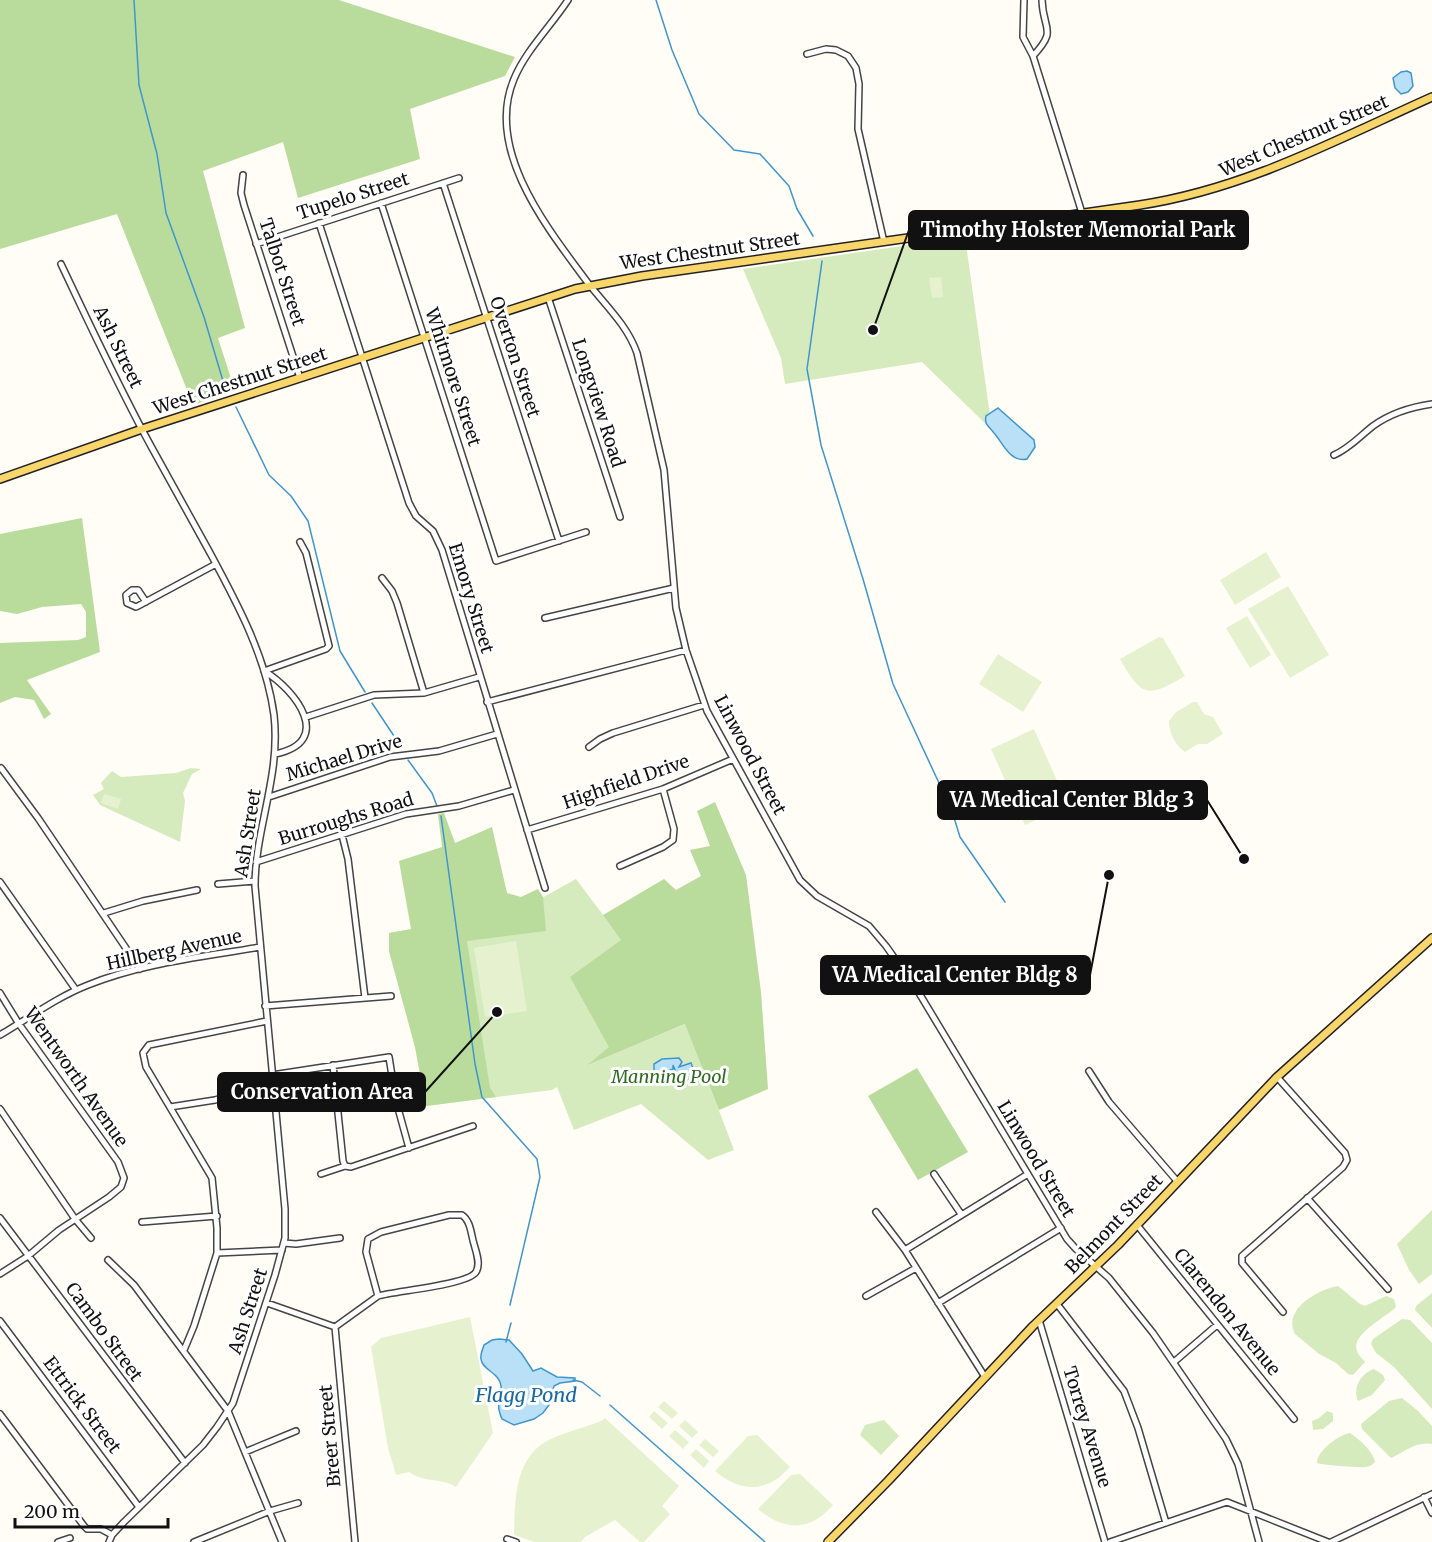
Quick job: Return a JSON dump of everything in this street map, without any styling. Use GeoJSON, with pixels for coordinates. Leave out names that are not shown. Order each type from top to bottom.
{"type":"FeatureCollection","features":[{"type":"Feature","properties":{"kind":"main road","name":"West Chestnut Street"},"geometry":{"type":"LineString","coordinates":[[0,479],[142,429],[548,297],[642,276],[1184,197],[1239,182],[1296,159],[1432,97]]}},
{"type":"Feature","properties":{"kind":"main road","name":"Belmont Street"},"geometry":{"type":"LineString","coordinates":[[828,1542],[888,1482],[1039,1320],[1137,1225],[1277,1077],[1432,938]]}},
{"type":"Feature","properties":{"kind":"street","name":"Linwood Street"},"geometry":{"type":"LineString","coordinates":[[568,0],[521,66],[513,81],[506,119],[507,134],[513,156],[546,227],[590,286],[624,326],[637,353],[664,470],[677,615],[704,705],[803,884],[817,896],[870,926],[886,946],[919,993],[1061,1228],[1076,1249],[1109,1278],[1174,1362],[1231,1448],[1241,1475],[1259,1542]]}},
{"type":"Feature","properties":{"kind":"street"},"geometry":{"type":"LineString","coordinates":[[1024,0],[1023,37],[1033,56],[1082,213]]}},
{"type":"Feature","properties":{"kind":"street"},"geometry":{"type":"LineString","coordinates":[[1033,56],[1048,36],[1042,0]]}},
{"type":"Feature","properties":{"kind":"street"},"geometry":{"type":"LineString","coordinates":[[807,54],[826,49],[836,50],[849,57],[856,68],[859,84],[858,129],[884,242]]}},
{"type":"Feature","properties":{"kind":"street","name":"Talbot Street"},"geometry":{"type":"LineString","coordinates":[[243,175],[242,199],[300,378]]}},
{"type":"Feature","properties":{"kind":"street","name":"Tupelo Street"},"geometry":{"type":"LineString","coordinates":[[256,244],[459,178]]}},
{"type":"Feature","properties":{"kind":"street","name":"Overton Street"},"geometry":{"type":"LineString","coordinates":[[443,183],[559,541]]}},
{"type":"Feature","properties":{"kind":"street","name":"Whitmore Street"},"geometry":{"type":"LineString","coordinates":[[381,203],[496,561],[559,541]]}},
{"type":"Feature","properties":{"kind":"street","name":"Emory Street"},"geometry":{"type":"LineString","coordinates":[[319,223],[411,508],[434,531],[440,543],[545,888]]}},
{"type":"Feature","properties":{"kind":"street","name":"Ash Street"},"geometry":{"type":"LineString","coordinates":[[61,264],[142,429],[246,624],[264,671],[274,715],[274,754],[270,796],[256,862],[255,881],[285,1209],[283,1247],[237,1393],[228,1411],[212,1435],[112,1535],[109,1542]]}},
{"type":"Feature","properties":{"kind":"street","name":"Longview Road"},"geometry":{"type":"LineString","coordinates":[[548,297],[620,517]]}},
{"type":"Feature","properties":{"kind":"street"},"geometry":{"type":"LineString","coordinates":[[1334,455],[1349,447],[1372,427],[1388,417],[1432,404]]}},
{"type":"Feature","properties":{"kind":"street"},"geometry":{"type":"LineString","coordinates":[[559,541],[586,532]]}},
{"type":"Feature","properties":{"kind":"street"},"geometry":{"type":"LineString","coordinates":[[264,671],[329,646],[306,553],[300,542]]}},
{"type":"Feature","properties":{"kind":"street"},"geometry":{"type":"LineString","coordinates":[[146,602],[216,564]]}},
{"type":"Feature","properties":{"kind":"street"},"geometry":{"type":"LineString","coordinates":[[382,578],[392,591],[397,603],[424,693]]}},
{"type":"Feature","properties":{"kind":"street"},"geometry":{"type":"LineString","coordinates":[[545,618],[674,588]]}},
{"type":"Feature","properties":{"kind":"street"},"geometry":{"type":"LineString","coordinates":[[487,702],[686,650]]}},
{"type":"Feature","properties":{"kind":"street"},"geometry":{"type":"LineString","coordinates":[[264,671],[283,685],[306,717],[307,729],[302,739],[290,749],[274,754]]}},
{"type":"Feature","properties":{"kind":"street"},"geometry":{"type":"LineString","coordinates":[[306,717],[374,695],[424,693],[479,677]]}},
{"type":"Feature","properties":{"kind":"street"},"geometry":{"type":"LineString","coordinates":[[590,747],[613,733],[704,705]]}},
{"type":"Feature","properties":{"kind":"street","name":"Michael Drive"},"geometry":{"type":"LineString","coordinates":[[270,796],[398,755],[439,751],[497,734]]}},
{"type":"Feature","properties":{"kind":"street","name":"Highfield Drive"},"geometry":{"type":"LineString","coordinates":[[527,830],[663,789],[733,759]]}},
{"type":"Feature","properties":{"kind":"street"},"geometry":{"type":"LineString","coordinates":[[1,768],[141,969]]}},
{"type":"Feature","properties":{"kind":"street"},"geometry":{"type":"LineString","coordinates":[[620,866],[669,844],[673,840],[674,829],[663,789]]}},
{"type":"Feature","properties":{"kind":"street","name":"Burroughs Road"},"geometry":{"type":"LineString","coordinates":[[256,862],[406,814],[459,806],[514,790]]}},
{"type":"Feature","properties":{"kind":"street"},"geometry":{"type":"LineString","coordinates":[[342,835],[348,859],[365,998]]}},
{"type":"Feature","properties":{"kind":"street"},"geometry":{"type":"LineString","coordinates":[[218,884],[255,881]]}},
{"type":"Feature","properties":{"kind":"street"},"geometry":{"type":"LineString","coordinates":[[0,882],[76,990]]}},
{"type":"Feature","properties":{"kind":"street"},"geometry":{"type":"LineString","coordinates":[[104,913],[143,901],[197,890]]}},
{"type":"Feature","properties":{"kind":"street","name":"Hillberg Avenue"},"geometry":{"type":"LineString","coordinates":[[0,1035],[76,990],[103,980],[141,969],[260,947]]}},
{"type":"Feature","properties":{"kind":"street","name":"Wentworth Avenue"},"geometry":{"type":"LineString","coordinates":[[0,993],[19,1024],[118,1162],[123,1173],[121,1187],[75,1219]]}},
{"type":"Feature","properties":{"kind":"street"},"geometry":{"type":"LineString","coordinates":[[265,1006],[391,996]]}},
{"type":"Feature","properties":{"kind":"street"},"geometry":{"type":"LineString","coordinates":[[184,1350],[217,1253],[215,1192],[210,1173],[146,1067],[143,1053],[149,1045],[267,1022]]}},
{"type":"Feature","properties":{"kind":"street"},"geometry":{"type":"LineString","coordinates":[[272,1075],[389,1057],[396,1101],[409,1148]]}},
{"type":"Feature","properties":{"kind":"street"},"geometry":{"type":"LineString","coordinates":[[333,1065],[345,1166]]}},
{"type":"Feature","properties":{"kind":"street"},"geometry":{"type":"LineString","coordinates":[[1089,1071],[1109,1102],[1177,1181]]}},
{"type":"Feature","properties":{"kind":"street"},"geometry":{"type":"LineString","coordinates":[[1277,1077],[1345,1153],[1347,1162],[1245,1252],[1241,1260],[1283,1312]]}},
{"type":"Feature","properties":{"kind":"street"},"geometry":{"type":"LineString","coordinates":[[170,1107],[215,1100],[272,1082]]}},
{"type":"Feature","properties":{"kind":"street"},"geometry":{"type":"LineString","coordinates":[[0,1109],[75,1219],[91,1238]]}},
{"type":"Feature","properties":{"kind":"street"},"geometry":{"type":"LineString","coordinates":[[321,1174],[345,1166],[351,1167],[473,1126]]}},
{"type":"Feature","properties":{"kind":"street"},"geometry":{"type":"LineString","coordinates":[[934,1174],[961,1214]]}},
{"type":"Feature","properties":{"kind":"street"},"geometry":{"type":"LineString","coordinates":[[905,1250],[1028,1174]]}},
{"type":"Feature","properties":{"kind":"street"},"geometry":{"type":"LineString","coordinates":[[1307,1198],[1388,1288]]}},
{"type":"Feature","properties":{"kind":"street"},"geometry":{"type":"LineString","coordinates":[[876,1212],[905,1250],[985,1377]]}},
{"type":"Feature","properties":{"kind":"street"},"geometry":{"type":"LineString","coordinates":[[267,1303],[335,1328],[378,1296],[464,1279],[475,1274],[478,1268],[477,1256],[466,1218],[462,1215],[449,1215],[381,1232],[368,1239],[366,1252],[378,1296]]}},
{"type":"Feature","properties":{"kind":"street"},"geometry":{"type":"LineString","coordinates":[[142,1222],[216,1216]]}},
{"type":"Feature","properties":{"kind":"street","name":"Cambo Street"},"geometry":{"type":"LineString","coordinates":[[0,1218],[185,1462]]}},
{"type":"Feature","properties":{"kind":"street"},"geometry":{"type":"LineString","coordinates":[[0,1274],[28,1256],[75,1219]]}},
{"type":"Feature","properties":{"kind":"street","name":"Clarendon Avenue"},"geometry":{"type":"LineString","coordinates":[[1137,1225],[1294,1419]]}},
{"type":"Feature","properties":{"kind":"street"},"geometry":{"type":"LineString","coordinates":[[938,1303],[1061,1228]]}},
{"type":"Feature","properties":{"kind":"street"},"geometry":{"type":"LineString","coordinates":[[217,1253],[283,1247],[340,1238]]}},
{"type":"Feature","properties":{"kind":"street"},"geometry":{"type":"LineString","coordinates":[[108,1260],[134,1286],[228,1411],[282,1542]]}},
{"type":"Feature","properties":{"kind":"street"},"geometry":{"type":"LineString","coordinates":[[866,1296],[916,1268]]}},
{"type":"Feature","properties":{"kind":"street"},"geometry":{"type":"LineString","coordinates":[[1057,1304],[1125,1394],[1166,1523]]}},
{"type":"Feature","properties":{"kind":"street","name":"Torrey Avenue"},"geometry":{"type":"LineString","coordinates":[[1039,1320],[1108,1542]]}},
{"type":"Feature","properties":{"kind":"street","name":"Ettrick Street"},"geometry":{"type":"LineString","coordinates":[[0,1321],[139,1508]]}},
{"type":"Feature","properties":{"kind":"street"},"geometry":{"type":"LineString","coordinates":[[1174,1362],[1217,1325]]}},
{"type":"Feature","properties":{"kind":"street","name":"Breer Street"},"geometry":{"type":"LineString","coordinates":[[335,1328],[355,1542]]}},
{"type":"Feature","properties":{"kind":"street"},"geometry":{"type":"LineString","coordinates":[[0,1414],[84,1526],[87,1529],[101,1528],[112,1535]]}},
{"type":"Feature","properties":{"kind":"street"},"geometry":{"type":"LineString","coordinates":[[245,1452],[296,1431]]}},
{"type":"Feature","properties":{"kind":"street"},"geometry":{"type":"LineString","coordinates":[[1108,1542],[1190,1516],[1222,1502],[1232,1503],[1329,1542],[1432,1494]]}},
{"type":"Feature","properties":{"kind":"street"},"geometry":{"type":"LineString","coordinates":[[1424,1497],[1432,1513]]}},
{"type":"Feature","properties":{"kind":"street"},"geometry":{"type":"LineString","coordinates":[[194,1542],[270,1511],[298,1503]]}},
{"type":"Feature","properties":{"kind":"street"},"geometry":{"type":"LineString","coordinates":[[58,1542],[70,1538]]}},
{"type":"Feature","properties":{"kind":"street"},"geometry":{"type":"LineString","coordinates":[[507,1539],[516,1542]]}},
{"type":"Feature","properties":{"kind":"green space"},"geometry":{"type":"Polygon","coordinates":[[[0,0],[339,0],[515,57],[505,76],[410,109],[420,159],[298,198],[283,142],[203,171],[245,328],[218,338],[235,391],[193,405],[117,214],[0,249],[0,0]]]}},
{"type":"Feature","properties":{"kind":"green space"},"geometry":{"type":"Polygon","coordinates":[[[965,237],[992,430],[922,362],[785,384],[781,358],[743,269],[965,237]]]}},
{"type":"Feature","properties":{"kind":"green space"},"geometry":{"type":"Polygon","coordinates":[[[941,277],[943,297],[932,298],[929,278],[941,277]]]}},
{"type":"Feature","properties":{"kind":"green space"},"geometry":{"type":"Polygon","coordinates":[[[82,518],[100,652],[27,680],[51,714],[44,719],[34,700],[15,697],[0,703],[0,643],[78,640],[86,637],[86,612],[81,604],[42,607],[17,614],[0,611],[0,534],[82,518]]]}},
{"type":"Feature","properties":{"kind":"green space"},"geometry":{"type":"Polygon","coordinates":[[[1266,552],[1281,577],[1235,605],[1220,580],[1266,552]]]}},
{"type":"Feature","properties":{"kind":"green space"},"geometry":{"type":"Polygon","coordinates":[[[1288,586],[1329,655],[1290,678],[1248,609],[1288,586]]]}},
{"type":"Feature","properties":{"kind":"green space"},"geometry":{"type":"Polygon","coordinates":[[[1247,616],[1271,655],[1250,668],[1226,628],[1247,616]]]}},
{"type":"Feature","properties":{"kind":"green space"},"geometry":{"type":"Polygon","coordinates":[[[1159,637],[1163,638],[1185,676],[1162,688],[1146,690],[1134,680],[1120,659],[1159,637]]]}},
{"type":"Feature","properties":{"kind":"green space"},"geometry":{"type":"Polygon","coordinates":[[[998,654],[1042,682],[1023,712],[979,684],[998,654]]]}},
{"type":"Feature","properties":{"kind":"green space"},"geometry":{"type":"Polygon","coordinates":[[[1197,702],[1204,714],[1213,717],[1223,734],[1207,744],[1198,744],[1185,752],[1173,738],[1169,721],[1176,712],[1197,702]]]}},
{"type":"Feature","properties":{"kind":"green space"},"geometry":{"type":"Polygon","coordinates":[[[1034,729],[1068,805],[1025,825],[991,749],[1034,729]]]}},
{"type":"Feature","properties":{"kind":"green space"},"geometry":{"type":"Polygon","coordinates":[[[191,768],[201,769],[192,774],[183,793],[185,801],[180,842],[100,805],[93,795],[104,789],[101,783],[112,771],[121,777],[176,773],[191,768]]]}},
{"type":"Feature","properties":{"kind":"green space"},"geometry":{"type":"Polygon","coordinates":[[[104,794],[121,799],[118,809],[101,803],[104,794]]]}},
{"type":"Feature","properties":{"kind":"green space"},"geometry":{"type":"Polygon","coordinates":[[[715,802],[746,875],[761,992],[768,1089],[719,1110],[685,1024],[587,1065],[609,1047],[570,977],[621,940],[603,915],[664,879],[676,890],[701,876],[690,850],[710,846],[697,811],[715,802]]]}},
{"type":"Feature","properties":{"kind":"green space"},"geometry":{"type":"Polygon","coordinates":[[[444,813],[455,843],[492,827],[507,893],[521,897],[538,889],[543,897],[546,931],[467,941],[490,1088],[496,1097],[426,1106],[415,1047],[389,951],[389,933],[411,929],[399,861],[442,847],[438,814],[444,813]]]}},
{"type":"Feature","properties":{"kind":"green space","name":"Manning Pool"},"geometry":{"type":"Polygon","coordinates":[[[576,879],[622,940],[610,1047],[589,1063],[686,1024],[734,1150],[708,1160],[641,1104],[574,1130],[557,1087],[552,1090],[426,1106],[415,1047],[389,951],[389,933],[513,914],[576,879]]]}},
{"type":"Feature","properties":{"kind":"green space"},"geometry":{"type":"Polygon","coordinates":[[[516,941],[527,1011],[485,1017],[474,948],[516,941]]]}},
{"type":"Feature","properties":{"kind":"green space"},"geometry":{"type":"Polygon","coordinates":[[[917,1068],[968,1152],[918,1180],[868,1096],[917,1068]]]}},
{"type":"Feature","properties":{"kind":"green space"},"geometry":{"type":"Polygon","coordinates":[[[1432,1210],[1432,1274],[1419,1284],[1409,1270],[1397,1244],[1432,1210]]]}},
{"type":"Feature","properties":{"kind":"green space"},"geometry":{"type":"Polygon","coordinates":[[[1338,1286],[1365,1306],[1386,1296],[1394,1299],[1396,1307],[1370,1326],[1359,1338],[1356,1345],[1357,1351],[1365,1362],[1353,1375],[1319,1354],[1295,1334],[1292,1325],[1294,1316],[1304,1302],[1321,1291],[1338,1286]]]}},
{"type":"Feature","properties":{"kind":"green space"},"geometry":{"type":"Polygon","coordinates":[[[1432,1293],[1432,1328],[1415,1310],[1416,1306],[1432,1293]]]}},
{"type":"Feature","properties":{"kind":"green space"},"geometry":{"type":"Polygon","coordinates":[[[470,1317],[493,1433],[456,1487],[409,1472],[396,1475],[388,1448],[371,1347],[381,1338],[470,1317]]]}},
{"type":"Feature","properties":{"kind":"green space"},"geometry":{"type":"Polygon","coordinates":[[[1402,1319],[1410,1320],[1432,1343],[1432,1409],[1394,1367],[1376,1353],[1371,1344],[1373,1339],[1402,1319]]]}},
{"type":"Feature","properties":{"kind":"green space"},"geometry":{"type":"Polygon","coordinates":[[[1374,1369],[1383,1375],[1385,1380],[1372,1395],[1358,1401],[1356,1391],[1359,1382],[1365,1374],[1374,1369]]]}},
{"type":"Feature","properties":{"kind":"green space"},"geometry":{"type":"Polygon","coordinates":[[[1402,1398],[1432,1426],[1432,1444],[1420,1444],[1391,1458],[1362,1429],[1361,1424],[1389,1401],[1402,1398]]]}},
{"type":"Feature","properties":{"kind":"green space"},"geometry":{"type":"Polygon","coordinates":[[[664,1401],[678,1413],[672,1419],[658,1407],[664,1401]]]}},
{"type":"Feature","properties":{"kind":"green space"},"geometry":{"type":"Polygon","coordinates":[[[654,1411],[668,1423],[662,1429],[649,1417],[654,1411]]]}},
{"type":"Feature","properties":{"kind":"green space"},"geometry":{"type":"Polygon","coordinates":[[[1327,1411],[1333,1413],[1333,1421],[1323,1429],[1313,1430],[1312,1421],[1327,1411]]]}},
{"type":"Feature","properties":{"kind":"green space"},"geometry":{"type":"Polygon","coordinates":[[[605,1418],[679,1486],[662,1506],[670,1514],[644,1542],[640,1542],[615,1520],[585,1537],[581,1542],[534,1542],[514,1535],[518,1482],[528,1459],[547,1441],[605,1418]]]}},
{"type":"Feature","properties":{"kind":"green space"},"geometry":{"type":"Polygon","coordinates":[[[685,1420],[698,1432],[692,1438],[679,1426],[685,1420]]]}},
{"type":"Feature","properties":{"kind":"green space"},"geometry":{"type":"Polygon","coordinates":[[[884,1420],[899,1436],[881,1455],[860,1435],[865,1425],[884,1420]]]}},
{"type":"Feature","properties":{"kind":"green space"},"geometry":{"type":"Polygon","coordinates":[[[675,1430],[689,1442],[683,1449],[669,1436],[675,1430]]]}},
{"type":"Feature","properties":{"kind":"green space"},"geometry":{"type":"Polygon","coordinates":[[[1350,1433],[1369,1450],[1374,1458],[1373,1464],[1363,1467],[1317,1463],[1320,1454],[1329,1444],[1350,1433]]]}},
{"type":"Feature","properties":{"kind":"green space"},"geometry":{"type":"Polygon","coordinates":[[[757,1435],[790,1467],[781,1476],[772,1482],[754,1487],[734,1483],[715,1471],[748,1436],[757,1435]]]}},
{"type":"Feature","properties":{"kind":"green space"},"geometry":{"type":"Polygon","coordinates":[[[705,1439],[719,1451],[713,1457],[699,1445],[705,1439]]]}},
{"type":"Feature","properties":{"kind":"green space"},"geometry":{"type":"Polygon","coordinates":[[[696,1449],[709,1461],[704,1468],[690,1455],[696,1449]]]}},
{"type":"Feature","properties":{"kind":"green space"},"geometry":{"type":"Polygon","coordinates":[[[800,1474],[833,1505],[824,1514],[806,1524],[787,1525],[758,1509],[791,1475],[800,1474]]]}},
{"type":"Feature","properties":{"kind":"water"},"geometry":{"type":"Polygon","coordinates":[[[1407,71],[1411,73],[1413,86],[1408,92],[1401,94],[1395,88],[1393,78],[1407,71]]]}},
{"type":"Feature","properties":{"kind":"water"},"geometry":{"type":"Polygon","coordinates":[[[998,408],[1034,440],[1035,447],[1027,459],[1011,455],[986,423],[986,416],[998,408]]]}},
{"type":"Feature","properties":{"kind":"water"},"geometry":{"type":"Polygon","coordinates":[[[679,1058],[682,1062],[679,1067],[691,1063],[698,1082],[690,1085],[686,1076],[679,1079],[673,1065],[673,1069],[664,1073],[659,1074],[654,1071],[654,1064],[662,1059],[679,1058]]]}},
{"type":"Feature","properties":{"kind":"water","name":"Flagg Pond"},"geometry":{"type":"Polygon","coordinates":[[[499,1339],[509,1340],[533,1371],[541,1368],[557,1377],[575,1378],[575,1381],[554,1386],[549,1405],[534,1419],[514,1425],[502,1419],[499,1408],[500,1382],[484,1366],[481,1357],[484,1345],[499,1339]]]}},
{"type":"Feature","properties":{"kind":"waterway"},"geometry":{"type":"LineString","coordinates":[[134,0],[139,85],[157,154],[166,213],[204,317],[223,381],[229,391]]}},
{"type":"Feature","properties":{"kind":"waterway"},"geometry":{"type":"LineString","coordinates":[[656,0],[672,50],[699,114],[734,150],[760,154],[789,186],[797,209],[813,236]]}},
{"type":"Feature","properties":{"kind":"waterway"},"geometry":{"type":"LineString","coordinates":[[822,261],[807,369],[821,445],[893,684],[952,811],[960,837],[1005,902]]}},
{"type":"Feature","properties":{"kind":"waterway"},"geometry":{"type":"LineString","coordinates":[[236,407],[269,475],[291,496],[308,521],[340,651],[365,692]]}},
{"type":"Feature","properties":{"kind":"waterway"},"geometry":{"type":"LineString","coordinates":[[372,703],[402,748]]}},
{"type":"Feature","properties":{"kind":"waterway"},"geometry":{"type":"LineString","coordinates":[[408,760],[432,793],[437,806]]}},
{"type":"Feature","properties":{"kind":"waterway"},"geometry":{"type":"LineString","coordinates":[[441,816],[475,1064],[482,1097],[537,1159],[540,1177],[510,1305]]}},
{"type":"Feature","properties":{"kind":"waterway"},"geometry":{"type":"LineString","coordinates":[[506,1342],[511,1323]]}},
{"type":"Feature","properties":{"kind":"waterway"},"geometry":{"type":"LineString","coordinates":[[573,1380],[582,1382],[600,1396]]}},
{"type":"Feature","properties":{"kind":"waterway"},"geometry":{"type":"LineString","coordinates":[[610,1405],[765,1542]]}},
{"type":"Feature","properties":{"kind":"place","name":"Timothy Holster Memorial Park"},"geometry":{"type":"Point","coordinates":[873,330]}},
{"type":"Feature","properties":{"kind":"place","name":"VA Medical Center Bldg 3"},"geometry":{"type":"Point","coordinates":[1244,859]}},
{"type":"Feature","properties":{"kind":"place","name":"VA Medical Center Bldg 8"},"geometry":{"type":"Point","coordinates":[1109,875]}},
{"type":"Feature","properties":{"kind":"place","name":"Conservation Area"},"geometry":{"type":"Point","coordinates":[497,1012]}}]}
